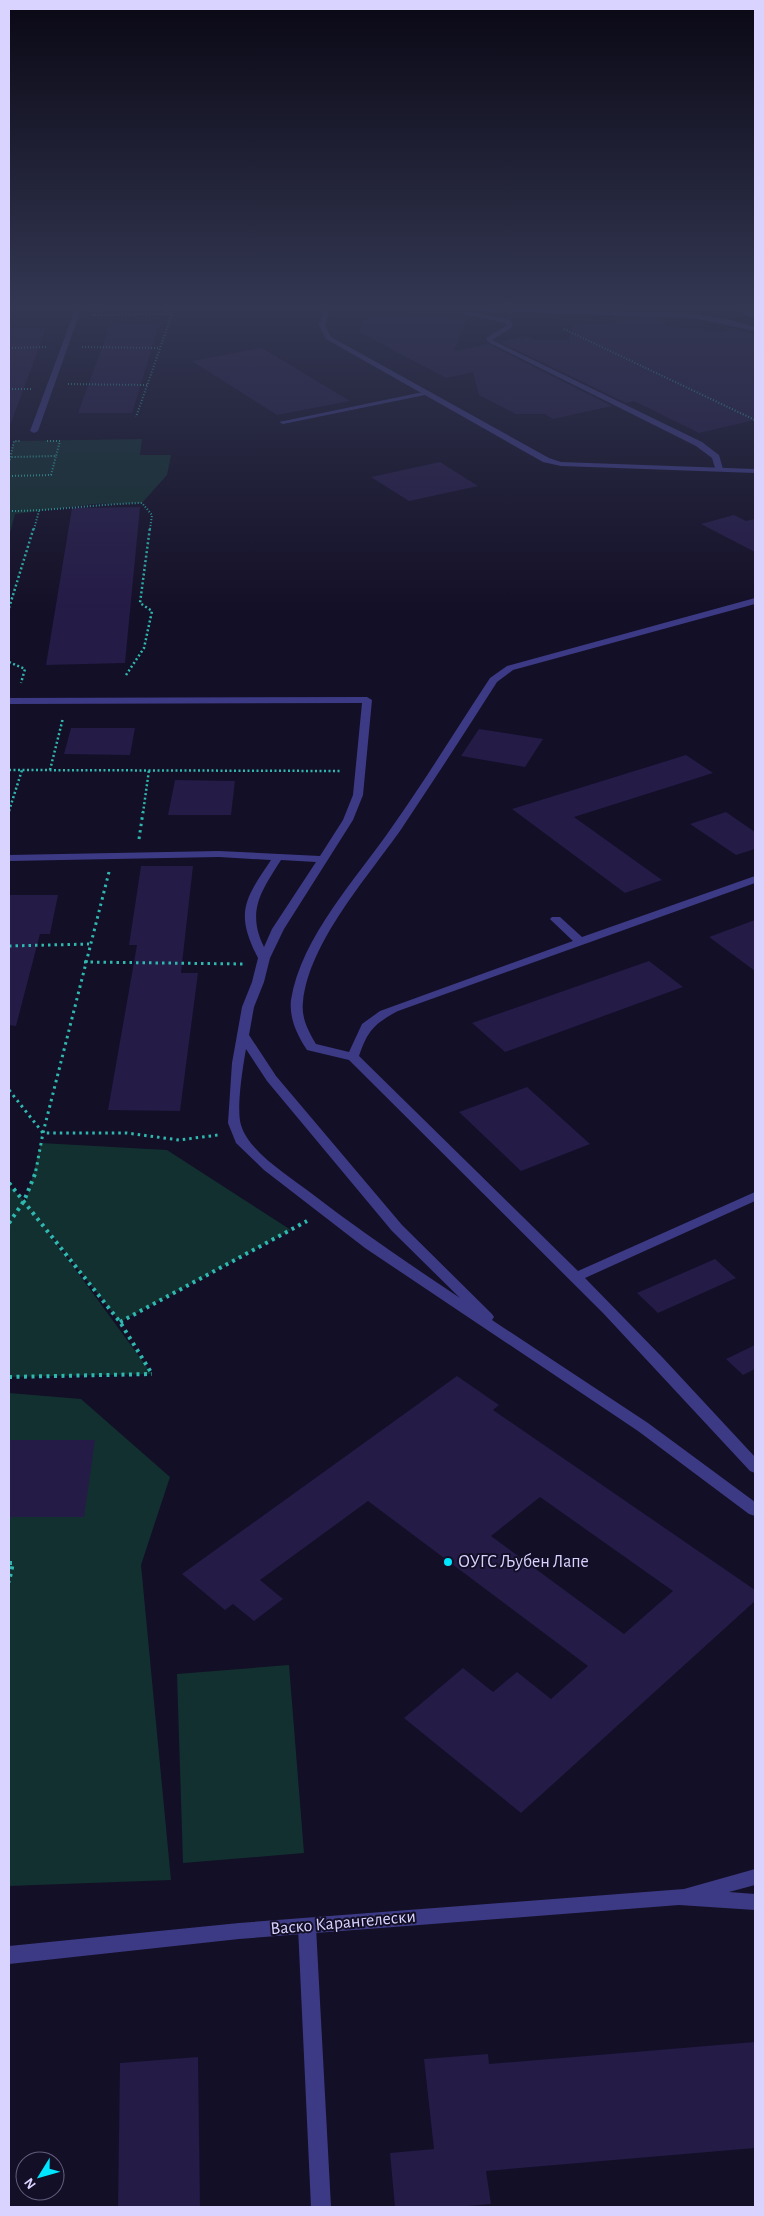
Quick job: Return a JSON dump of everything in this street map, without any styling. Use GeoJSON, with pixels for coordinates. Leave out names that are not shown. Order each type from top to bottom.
{"type":"FeatureCollection","features":[{"type":"Feature","properties":{"kind":"street"},"geometry":{"type":"LineString","coordinates":[[34,431],[43,407]]}},
{"type":"Feature","properties":{"kind":"street"},"geometry":{"type":"LineString","coordinates":[[283,422],[356,407]]}},
{"type":"Feature","properties":{"kind":"street"},"geometry":{"type":"LineString","coordinates":[[453,407],[546,460],[561,464],[755,470]]}},
{"type":"Feature","properties":{"kind":"street"},"geometry":{"type":"LineString","coordinates":[[625,407],[699,444],[716,457],[719,469]]}},
{"type":"Feature","properties":{"kind":"street"},"geometry":{"type":"LineString","coordinates":[[755,601],[510,668],[493,680],[396,829],[342,904],[310,962],[298,996],[297,1023],[311,1048],[353,1057],[576,1277],[702,1406],[755,1467]]}},
{"type":"Feature","properties":{"kind":"street"},"geometry":{"type":"LineString","coordinates":[[12,701],[367,700],[358,795],[348,820],[278,929],[263,961],[248,1007],[238,1063],[234,1106],[236,1132],[246,1146],[269,1167],[370,1245],[643,1427],[755,1510]]}},
{"type":"Feature","properties":{"kind":"street"},"geometry":{"type":"LineString","coordinates":[[9,858],[219,854],[323,859]]}},
{"type":"Feature","properties":{"kind":"street"},"geometry":{"type":"LineString","coordinates":[[263,961],[254,941],[249,922],[251,899],[278,856]]}},
{"type":"Feature","properties":{"kind":"street"},"geometry":{"type":"LineString","coordinates":[[353,1057],[360,1035],[370,1020],[394,1009],[755,879]]}},
{"type":"Feature","properties":{"kind":"street"},"geometry":{"type":"LineString","coordinates":[[556,919],[581,942]]}},
{"type":"Feature","properties":{"kind":"street"},"geometry":{"type":"LineString","coordinates":[[244,1036],[271,1078],[397,1228],[509,1339]]}},
{"type":"Feature","properties":{"kind":"street"},"geometry":{"type":"LineString","coordinates":[[576,1277],[755,1196]]}},
{"type":"Feature","properties":{"kind":"street","name":"Васко Карангелески"},"geometry":{"type":"LineString","coordinates":[[679,1897],[755,1877]]}},
{"type":"Feature","properties":{"kind":"street","name":"Васко Карангелески"},"geometry":{"type":"LineString","coordinates":[[9,1955],[239,1931],[307,1927],[515,1908],[679,1897],[755,1902]]}},
{"type":"Feature","properties":{"kind":"street"},"geometry":{"type":"LineString","coordinates":[[307,1927],[322,2207]]}},
{"type":"Feature","properties":{"kind":"path"},"geometry":{"type":"LineString","coordinates":[[136,417],[139,407]]}},
{"type":"Feature","properties":{"kind":"path"},"geometry":{"type":"LineString","coordinates":[[729,407],[755,420]]}},
{"type":"Feature","properties":{"kind":"path"},"geometry":{"type":"LineString","coordinates":[[9,463],[14,441]]}},
{"type":"Feature","properties":{"kind":"path"},"geometry":{"type":"LineString","coordinates":[[9,476],[51,475],[56,456],[11,457]]}},
{"type":"Feature","properties":{"kind":"path"},"geometry":{"type":"LineString","coordinates":[[9,511],[39,511],[95,504],[142,503],[152,515],[140,604],[152,611],[144,648],[126,675]]}},
{"type":"Feature","properties":{"kind":"path"},"geometry":{"type":"LineString","coordinates":[[9,608],[39,511]]}},
{"type":"Feature","properties":{"kind":"path"},"geometry":{"type":"LineString","coordinates":[[9,662],[25,669],[12,701]]}},
{"type":"Feature","properties":{"kind":"path"},"geometry":{"type":"LineString","coordinates":[[50,770],[67,701]]}},
{"type":"Feature","properties":{"kind":"path"},"geometry":{"type":"LineString","coordinates":[[9,770],[360,770]]}},
{"type":"Feature","properties":{"kind":"path"},"geometry":{"type":"LineString","coordinates":[[9,811],[22,770]]}},
{"type":"Feature","properties":{"kind":"path"},"geometry":{"type":"LineString","coordinates":[[136,856],[148,770]]}},
{"type":"Feature","properties":{"kind":"path"},"geometry":{"type":"LineString","coordinates":[[9,1223],[26,1202],[36,1174],[42,1134],[84,962],[113,857]]}},
{"type":"Feature","properties":{"kind":"path"},"geometry":{"type":"LineString","coordinates":[[9,946],[89,944]]}},
{"type":"Feature","properties":{"kind":"path"},"geometry":{"type":"LineString","coordinates":[[84,962],[263,961]]}},
{"type":"Feature","properties":{"kind":"path"},"geometry":{"type":"LineString","coordinates":[[9,1090],[42,1134]]}},
{"type":"Feature","properties":{"kind":"path"},"geometry":{"type":"LineString","coordinates":[[42,1134],[127,1133],[179,1140],[236,1132]]}},
{"type":"Feature","properties":{"kind":"path"},"geometry":{"type":"LineString","coordinates":[[9,1183],[120,1322],[152,1374],[9,1376]]}},
{"type":"Feature","properties":{"kind":"path"},"geometry":{"type":"LineString","coordinates":[[120,1322],[326,1212]]}},
{"type":"Feature","properties":{"kind":"path"},"geometry":{"type":"LineString","coordinates":[[9,1563],[13,1563],[9,1582]]}},
{"type":"Feature","properties":{"kind":"green space"},"geometry":{"type":"Polygon","coordinates":[[[142,439],[140,455],[171,455],[167,475],[142,503],[95,504],[15,514],[9,537],[9,462],[14,441],[142,439]]]}},
{"type":"Feature","properties":{"kind":"green space"},"geometry":{"type":"Polygon","coordinates":[[[41,1143],[167,1150],[291,1230],[120,1322],[40,1221],[152,1374],[9,1377],[9,1186],[26,1202],[41,1143]]]}},
{"type":"Feature","properties":{"kind":"green space"},"geometry":{"type":"Polygon","coordinates":[[[9,1393],[81,1399],[170,1477],[141,1565],[171,1880],[9,1886],[9,1393]]]}},
{"type":"Feature","properties":{"kind":"green space"},"geometry":{"type":"Polygon","coordinates":[[[289,1665],[304,1853],[183,1863],[177,1674],[289,1665]]]}},
{"type":"Feature","properties":{"kind":"building"},"geometry":{"type":"Polygon","coordinates":[[[9,407],[17,407],[11,423],[9,423],[9,407]]]}},
{"type":"Feature","properties":{"kind":"building"},"geometry":{"type":"Polygon","coordinates":[[[80,407],[134,407],[132,413],[78,413],[80,407]]]}},
{"type":"Feature","properties":{"kind":"building"},"geometry":{"type":"Polygon","coordinates":[[[265,407],[317,407],[277,415],[265,407]]]}},
{"type":"Feature","properties":{"kind":"building"},"geometry":{"type":"Polygon","coordinates":[[[503,407],[606,407],[553,419],[545,414],[516,414],[503,407]]]}},
{"type":"Feature","properties":{"kind":"building"},"geometry":{"type":"Polygon","coordinates":[[[647,407],[755,407],[755,420],[699,433],[647,407]]]}},
{"type":"Feature","properties":{"kind":"building"},"geometry":{"type":"Polygon","coordinates":[[[440,462],[478,486],[409,501],[371,477],[440,462]]]}},
{"type":"Feature","properties":{"kind":"building"},"geometry":{"type":"Polygon","coordinates":[[[140,507],[125,663],[46,665],[72,508],[140,507]]]}},
{"type":"Feature","properties":{"kind":"building"},"geometry":{"type":"Polygon","coordinates":[[[734,515],[746,521],[755,519],[755,552],[701,524],[734,515]]]}},
{"type":"Feature","properties":{"kind":"building"},"geometry":{"type":"Polygon","coordinates":[[[71,728],[135,728],[130,755],[64,754],[71,728]]]}},
{"type":"Feature","properties":{"kind":"building"},"geometry":{"type":"Polygon","coordinates":[[[479,729],[543,739],[525,767],[461,756],[479,729]]]}},
{"type":"Feature","properties":{"kind":"building"},"geometry":{"type":"Polygon","coordinates":[[[686,755],[713,773],[574,817],[662,880],[625,893],[512,809],[686,755]]]}},
{"type":"Feature","properties":{"kind":"building"},"geometry":{"type":"Polygon","coordinates":[[[175,780],[235,781],[231,815],[168,815],[175,780]]]}},
{"type":"Feature","properties":{"kind":"building"},"geometry":{"type":"Polygon","coordinates":[[[726,812],[755,832],[755,849],[736,855],[690,824],[726,812]]]}},
{"type":"Feature","properties":{"kind":"building"},"geometry":{"type":"Polygon","coordinates":[[[141,866],[193,866],[181,973],[198,973],[180,1111],[108,1110],[137,945],[129,945],[141,866]]]}},
{"type":"Feature","properties":{"kind":"building"},"geometry":{"type":"Polygon","coordinates":[[[9,895],[58,895],[50,934],[40,934],[16,1026],[9,1025],[9,895]]]}},
{"type":"Feature","properties":{"kind":"building"},"geometry":{"type":"Polygon","coordinates":[[[755,920],[755,971],[709,937],[755,920]]]}},
{"type":"Feature","properties":{"kind":"building"},"geometry":{"type":"Polygon","coordinates":[[[649,961],[683,987],[505,1052],[472,1023],[649,961]]]}},
{"type":"Feature","properties":{"kind":"building"},"geometry":{"type":"Polygon","coordinates":[[[527,1087],[590,1144],[521,1171],[459,1112],[527,1087]]]}},
{"type":"Feature","properties":{"kind":"building"},"geometry":{"type":"Polygon","coordinates":[[[715,1259],[736,1278],[658,1313],[637,1293],[715,1259]]]}},
{"type":"Feature","properties":{"kind":"building"},"geometry":{"type":"Polygon","coordinates":[[[755,1345],[755,1369],[743,1375],[726,1359],[755,1345]]]}},
{"type":"Feature","properties":{"kind":"building"},"geometry":{"type":"Polygon","coordinates":[[[457,1376],[499,1405],[493,1410],[755,1590],[755,1601],[521,1813],[404,1718],[463,1668],[493,1692],[517,1672],[551,1699],[588,1666],[368,1501],[260,1580],[283,1599],[254,1621],[233,1604],[225,1610],[182,1574],[457,1376]],[[540,1497],[491,1536],[624,1634],[673,1591],[540,1497]]]}},
{"type":"Feature","properties":{"kind":"building"},"geometry":{"type":"Polygon","coordinates":[[[9,1440],[95,1440],[84,1517],[9,1517],[9,1440]]]}},
{"type":"Feature","properties":{"kind":"building"},"geometry":{"type":"Polygon","coordinates":[[[755,2042],[755,2148],[486,2171],[491,2204],[456,2207],[395,2207],[390,2153],[434,2149],[424,2059],[488,2054],[489,2064],[755,2042]]]}},
{"type":"Feature","properties":{"kind":"building"},"geometry":{"type":"Polygon","coordinates":[[[198,2057],[200,2207],[118,2207],[120,2063],[198,2057]]]}},
{"type":"Feature","properties":{"kind":"place","name":"ОУГС Љубен Лапе"},"geometry":{"type":"Point","coordinates":[448,1562]}}]}
